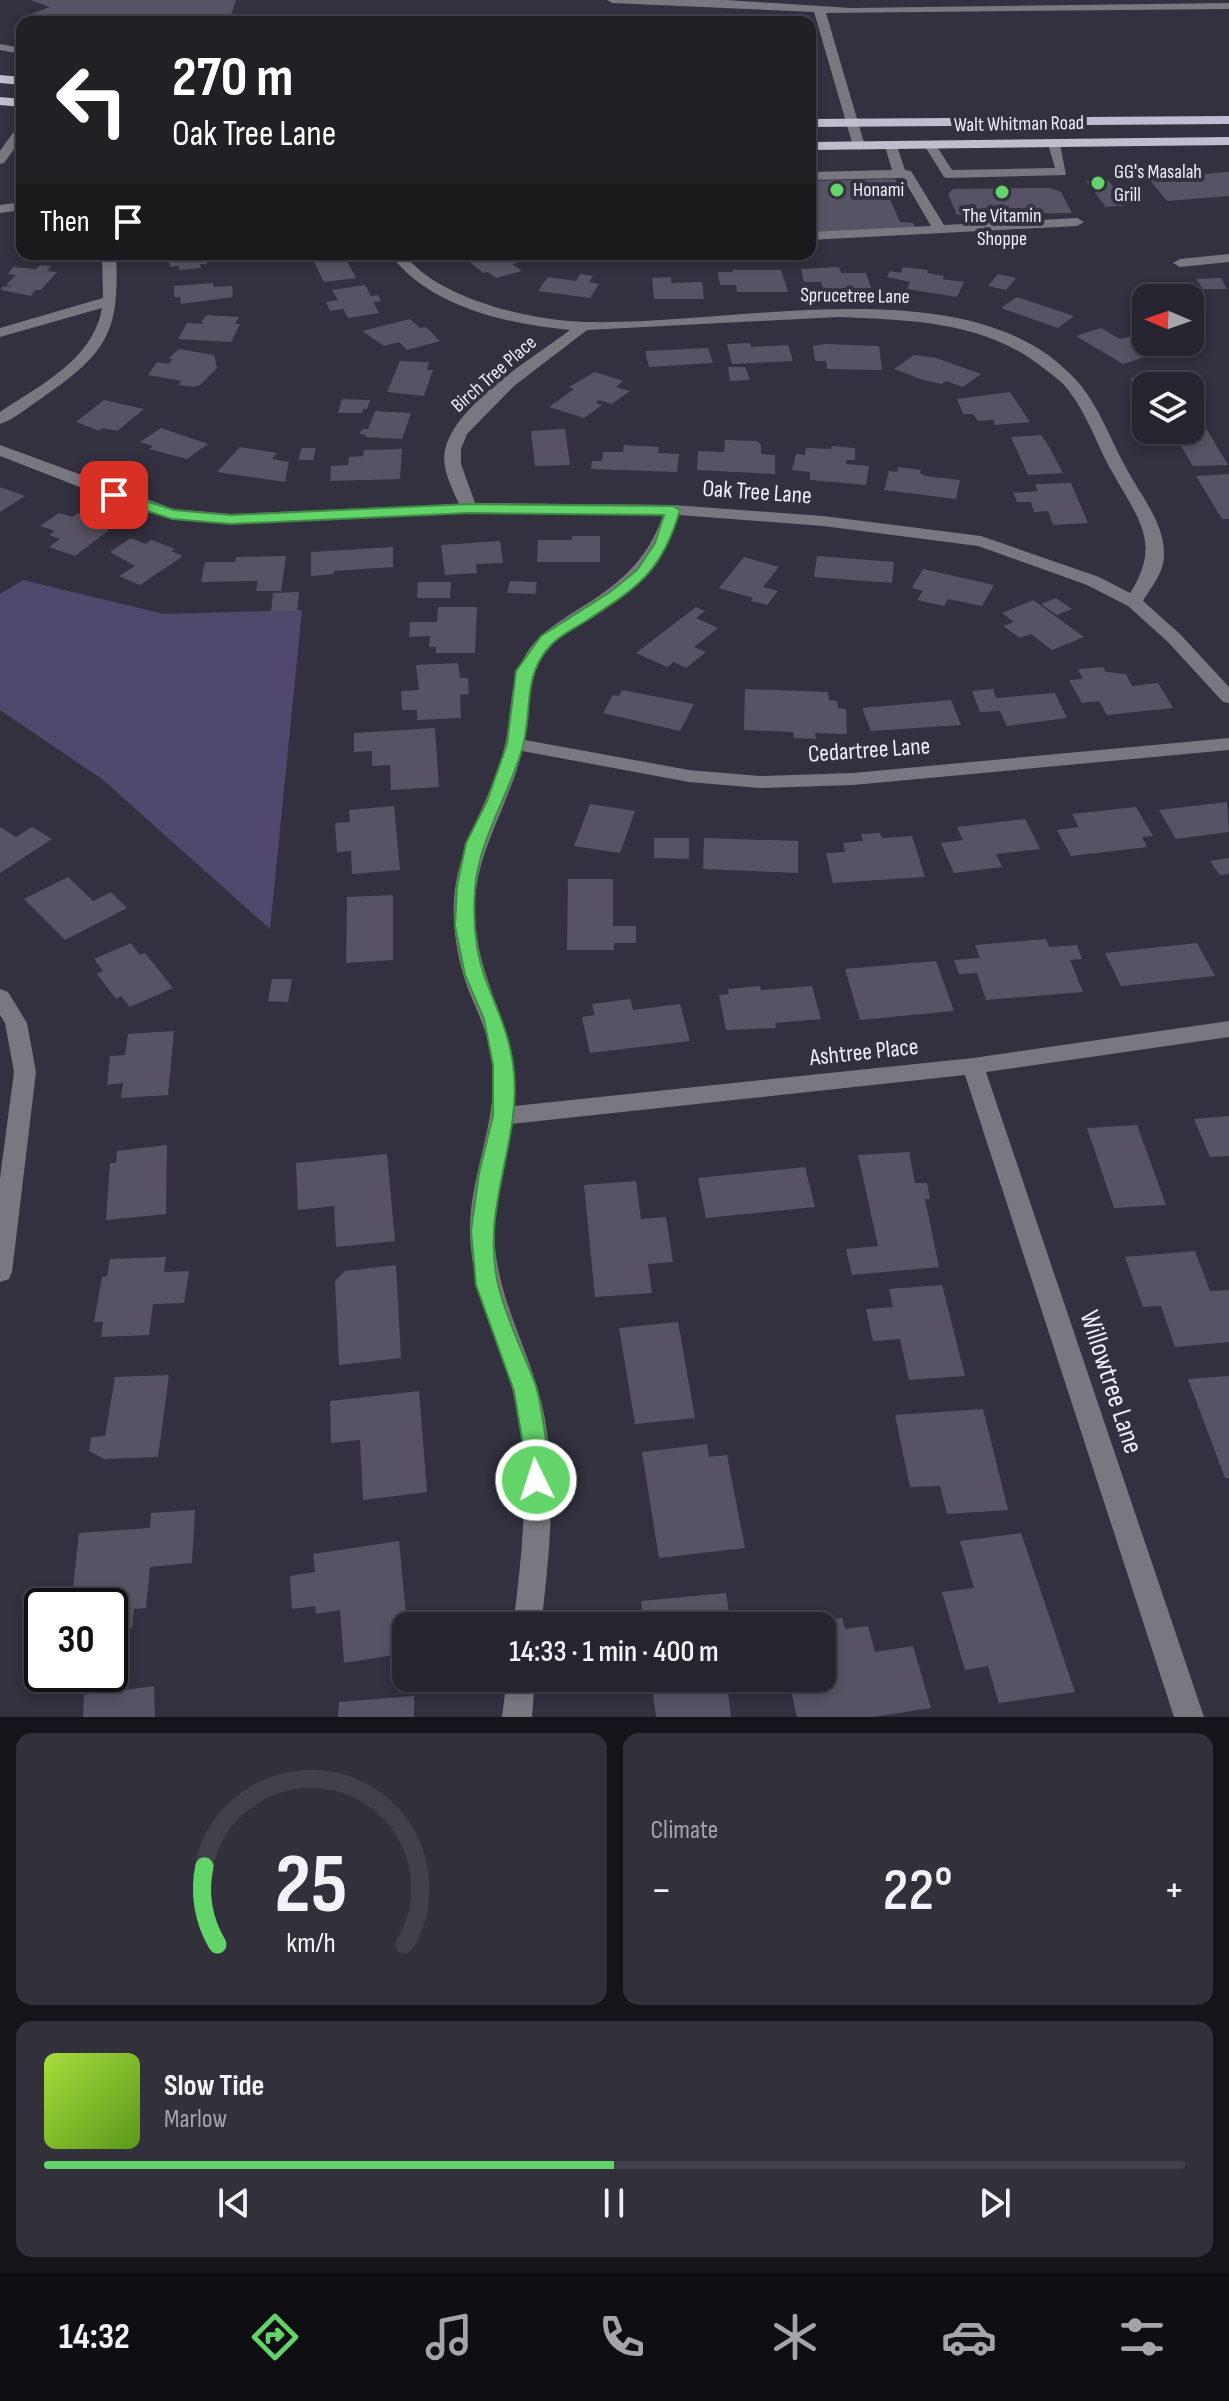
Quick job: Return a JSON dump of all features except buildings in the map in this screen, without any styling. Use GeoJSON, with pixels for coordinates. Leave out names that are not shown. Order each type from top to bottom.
{"type":"FeatureCollection","features":[{"type":"Feature","properties":{"kind":"main road","name":"Walt Whitman Road"},"geometry":{"type":"LineString","coordinates":[[816,123],[1229,120]]}},
{"type":"Feature","properties":{"kind":"main road","name":"Walt Whitman Road"},"geometry":{"type":"LineString","coordinates":[[816,146],[1229,141]]}},
{"type":"Feature","properties":{"kind":"street"},"geometry":{"type":"LineString","coordinates":[[612,0],[819,9],[1229,6]]}},
{"type":"Feature","properties":{"kind":"street"},"geometry":{"type":"LineString","coordinates":[[819,9],[859,146]]}},
{"type":"Feature","properties":{"kind":"street"},"geometry":{"type":"LineString","coordinates":[[3,156],[16,138]]}},
{"type":"Feature","properties":{"kind":"street"},"geometry":{"type":"LineString","coordinates":[[930,145],[948,174],[1062,172],[1054,144]]}},
{"type":"Feature","properties":{"kind":"street"},"geometry":{"type":"LineString","coordinates":[[891,146],[900,174]]}},
{"type":"Feature","properties":{"kind":"street"},"geometry":{"type":"LineString","coordinates":[[816,176],[907,174],[940,230]]}},
{"type":"Feature","properties":{"kind":"street"},"geometry":{"type":"LineString","coordinates":[[816,236],[1077,222]]}},
{"type":"Feature","properties":{"kind":"street"},"geometry":{"type":"LineString","coordinates":[[1180,263],[1229,258]]}},
{"type":"Feature","properties":{"kind":"street"},"geometry":{"type":"LineString","coordinates":[[0,419],[86,356],[103,332],[109,301],[109,260]]}},
{"type":"Feature","properties":{"kind":"street","name":"Sprucetree Lane"},"geometry":{"type":"LineString","coordinates":[[402,260],[415,275],[441,292],[481,308],[582,327],[872,312],[965,325],[1008,339],[1040,356],[1069,381],[1091,415],[1149,524],[1156,560],[1134,602]]}},
{"type":"Feature","properties":{"kind":"street"},"geometry":{"type":"LineString","coordinates":[[0,333],[109,301]]}},
{"type":"Feature","properties":{"kind":"street","name":"Birch Tree Place"},"geometry":{"type":"LineString","coordinates":[[469,508],[456,480],[452,452],[459,431],[474,413],[582,327]]}},
{"type":"Feature","properties":{"kind":"street","name":"Oak Tree Lane"},"geometry":{"type":"LineString","coordinates":[[0,450],[114,495],[172,514],[231,519],[306,518],[469,508],[673,510],[837,522],[981,541],[1093,581],[1134,602],[1174,638],[1229,698]]}},
{"type":"Feature","properties":{"kind":"street"},"geometry":{"type":"LineString","coordinates":[[529,1612],[538,1536],[536,1451],[526,1391],[487,1285],[482,1231],[490,1173],[504,1116],[504,1065],[494,1019],[475,975],[465,926],[466,886],[475,843],[496,801],[515,744],[524,671],[547,639],[643,573],[663,543],[673,510]]}},
{"type":"Feature","properties":{"kind":"street","name":"Cedartree Lane"},"geometry":{"type":"LineString","coordinates":[[515,744],[689,776],[760,782],[853,779],[1229,744]]}},
{"type":"Feature","properties":{"kind":"street"},"geometry":{"type":"LineString","coordinates":[[0,997],[16,1023],[25,1072],[8,1138],[0,1272]]}},
{"type":"Feature","properties":{"kind":"street","name":"Ashtree Place"},"geometry":{"type":"LineString","coordinates":[[504,1116],[973,1066],[1229,1029]]}},
{"type":"Feature","properties":{"kind":"street","name":"Willowtree Lane"},"geometry":{"type":"LineString","coordinates":[[973,1066],[1189,1717]]}},
{"type":"Feature","properties":{"kind":"street"},"geometry":{"type":"LineString","coordinates":[[517,1717],[520,1692]]}},
{"type":"Feature","properties":{"kind":"shaded area"},"geometry":{"type":"Polygon","coordinates":[[[23,580],[164,614],[302,610],[270,929],[102,779],[0,710],[0,594],[23,580]]]}},
{"type":"Feature","properties":{"kind":"place","name":"GG's Masalah Grill"},"geometry":{"type":"Point","coordinates":[1098,183]}},
{"type":"Feature","properties":{"kind":"place","name":"Honami"},"geometry":{"type":"Point","coordinates":[837,190]}},
{"type":"Feature","properties":{"kind":"place","name":"The Vitamin Shoppe"},"geometry":{"type":"Point","coordinates":[1002,192]}},
{"type":"Feature","properties":{"kind":"route"},"geometry":{"type":"LineString","coordinates":[[114,495],[172,514],[231,519],[306,518],[469,508],[673,510],[663,543],[643,573],[547,639],[524,671],[515,744],[496,801],[475,843],[466,886],[465,926],[475,975],[494,1019],[504,1065],[504,1116],[490,1173],[482,1231],[487,1285],[526,1391],[536,1451],[536,1480]]}}]}
